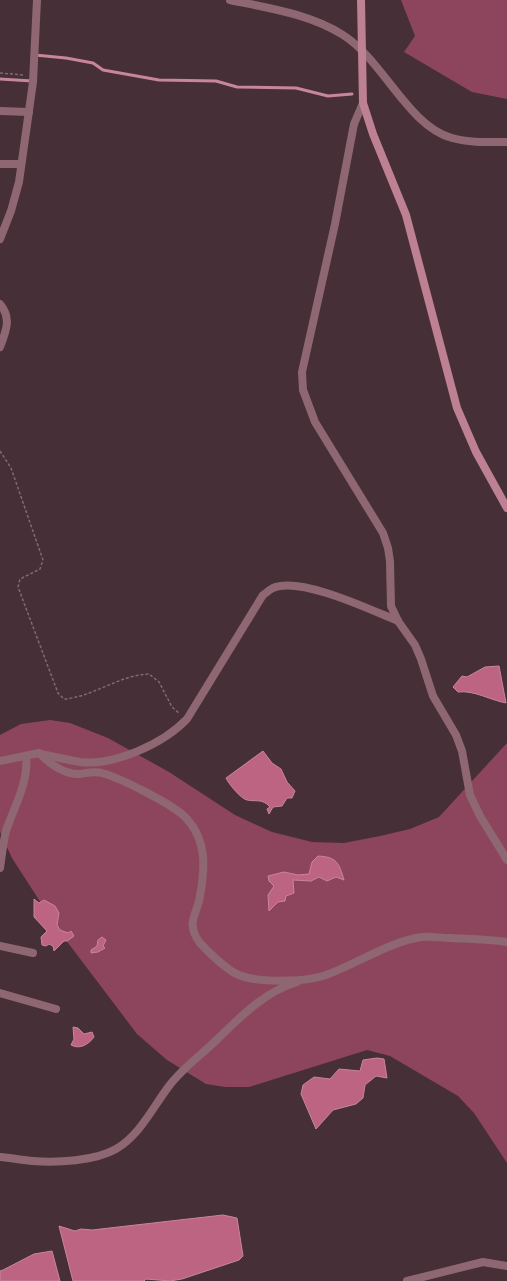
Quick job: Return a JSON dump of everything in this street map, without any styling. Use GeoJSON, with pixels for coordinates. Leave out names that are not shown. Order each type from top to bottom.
{"type":"FeatureCollection","features":[{"type":"Feature","properties":{"kind":"street"},"geometry":{"type":"LineString","coordinates":[[0,239],[3,224],[12,211],[21,164],[34,76],[37,0]]}},
{"type":"Feature","properties":{"kind":"street"},"geometry":{"type":"LineString","coordinates":[[230,0],[288,12],[320,23],[343,34],[362,49],[421,120],[438,133],[452,138],[475,142],[507,142]]}},
{"type":"Feature","properties":{"kind":"street"},"geometry":{"type":"LineString","coordinates":[[361,0],[362,103],[406,215],[457,408],[476,452],[507,508]]}},
{"type":"Feature","properties":{"kind":"street"},"geometry":{"type":"LineString","coordinates":[[362,103],[354,124],[335,224],[302,372],[303,390],[315,422],[383,533],[388,548],[390,561],[391,606],[398,621],[415,645],[433,696],[456,735],[462,751],[470,795],[480,816],[507,860]]}},
{"type":"Feature","properties":{"kind":"street"},"geometry":{"type":"LineString","coordinates":[[0,111],[29,112]]}},
{"type":"Feature","properties":{"kind":"street"},"geometry":{"type":"LineString","coordinates":[[0,164],[21,164]]}},
{"type":"Feature","properties":{"kind":"street"},"geometry":{"type":"LineString","coordinates":[[0,304],[6,311],[8,323],[2,336],[0,347]]}},
{"type":"Feature","properties":{"kind":"street"},"geometry":{"type":"LineString","coordinates":[[0,761],[39,753],[81,762],[110,759],[134,753],[159,741],[187,720],[263,595],[273,588],[290,586],[325,592],[398,621]]}},
{"type":"Feature","properties":{"kind":"street"},"geometry":{"type":"LineString","coordinates":[[39,753],[53,766],[74,774],[100,772],[126,782],[160,800],[186,818],[200,836],[204,858],[200,898],[192,916],[194,931],[200,942],[210,953],[237,975],[250,979],[305,980]]}},
{"type":"Feature","properties":{"kind":"street"},"geometry":{"type":"LineString","coordinates":[[0,865],[6,831],[20,795],[27,768],[26,756]]}},
{"type":"Feature","properties":{"kind":"street"},"geometry":{"type":"LineString","coordinates":[[0,1157],[32,1161],[58,1162],[90,1157],[116,1149],[131,1137],[175,1080],[260,1000],[283,986],[323,976],[396,944],[423,937],[507,942]]}},
{"type":"Feature","properties":{"kind":"street"},"geometry":{"type":"LineString","coordinates":[[0,946],[33,953]]}},
{"type":"Feature","properties":{"kind":"street"},"geometry":{"type":"LineString","coordinates":[[0,993],[56,1009]]}},
{"type":"Feature","properties":{"kind":"street"},"geometry":{"type":"LineString","coordinates":[[407,1281],[483,1262],[507,1266]]}},
{"type":"Feature","properties":{"kind":"path"},"geometry":{"type":"LineString","coordinates":[[0,73],[34,76]]}},
{"type":"Feature","properties":{"kind":"path"},"geometry":{"type":"LineString","coordinates":[[0,451],[11,468],[43,560],[40,569],[20,579],[18,586],[58,693],[64,699],[75,698],[137,674],[150,674],[160,682],[172,708],[187,720]]}},
{"type":"Feature","properties":{"kind":"shaded area"},"geometry":{"type":"Polygon","coordinates":[[[401,0],[507,0],[507,99],[472,92],[404,52],[415,36],[401,0]]]}},
{"type":"Feature","properties":{"kind":"shaded area"},"geometry":{"type":"Polygon","coordinates":[[[499,666],[506,703],[470,692],[458,692],[453,687],[462,676],[467,677],[485,667],[499,666]]]}},
{"type":"Feature","properties":{"kind":"shaded area"},"geometry":{"type":"Polygon","coordinates":[[[50,720],[70,723],[108,738],[169,772],[235,815],[272,832],[312,842],[344,843],[380,836],[410,829],[439,817],[507,743],[507,1163],[474,1113],[458,1096],[390,1056],[367,1050],[249,1087],[225,1087],[206,1084],[167,1060],[137,1034],[59,931],[12,858],[0,832],[0,735],[21,724],[50,720]]]}},
{"type":"Feature","properties":{"kind":"shaded area"},"geometry":{"type":"Polygon","coordinates":[[[263,751],[272,763],[281,769],[287,782],[295,791],[292,798],[287,798],[282,806],[273,807],[269,814],[267,809],[270,807],[267,804],[262,801],[250,801],[244,799],[226,778],[263,751]]]}},
{"type":"Feature","properties":{"kind":"shaded area"},"geometry":{"type":"Polygon","coordinates":[[[318,856],[329,858],[336,862],[339,865],[344,880],[336,877],[327,881],[319,877],[311,881],[293,880],[294,893],[286,896],[285,901],[278,902],[269,911],[268,895],[274,886],[269,881],[268,876],[284,872],[298,875],[309,874],[312,862],[318,856]]]}},
{"type":"Feature","properties":{"kind":"shaded area"},"geometry":{"type":"Polygon","coordinates":[[[34,899],[39,903],[44,900],[55,906],[59,913],[57,925],[60,930],[68,933],[71,931],[74,936],[67,941],[64,941],[54,951],[53,946],[49,944],[46,946],[42,945],[41,937],[47,931],[34,917],[34,899]]]}},
{"type":"Feature","properties":{"kind":"shaded area"},"geometry":{"type":"Polygon","coordinates":[[[102,937],[106,940],[103,946],[105,948],[98,952],[91,953],[91,950],[97,946],[98,940],[102,937]]]}},
{"type":"Feature","properties":{"kind":"shaded area"},"geometry":{"type":"Polygon","coordinates":[[[73,1027],[78,1028],[84,1034],[92,1032],[94,1037],[84,1046],[78,1047],[71,1045],[74,1039],[73,1027]]]}},
{"type":"Feature","properties":{"kind":"shaded area"},"geometry":{"type":"Polygon","coordinates":[[[377,1058],[384,1059],[387,1078],[376,1076],[365,1085],[363,1098],[356,1104],[333,1110],[316,1129],[301,1094],[303,1085],[314,1077],[330,1079],[339,1069],[360,1071],[363,1060],[377,1058]]]}},
{"type":"Feature","properties":{"kind":"shaded area"},"geometry":{"type":"Polygon","coordinates":[[[223,1215],[237,1218],[243,1256],[239,1260],[182,1279],[170,1281],[146,1279],[144,1281],[73,1281],[59,1226],[75,1231],[81,1229],[92,1230],[223,1215]]]}},
{"type":"Feature","properties":{"kind":"shaded area"},"geometry":{"type":"Polygon","coordinates":[[[52,1251],[60,1281],[0,1281],[0,1271],[34,1254],[52,1251]]]}},
{"type":"Feature","properties":{"kind":"waterway"},"geometry":{"type":"LineString","coordinates":[[35,55],[66,58],[93,63],[103,70],[159,80],[216,81],[237,87],[296,88],[328,96],[352,94]]}},
{"type":"Feature","properties":{"kind":"waterway"},"geometry":{"type":"LineString","coordinates":[[0,79],[32,81]]}}]}
